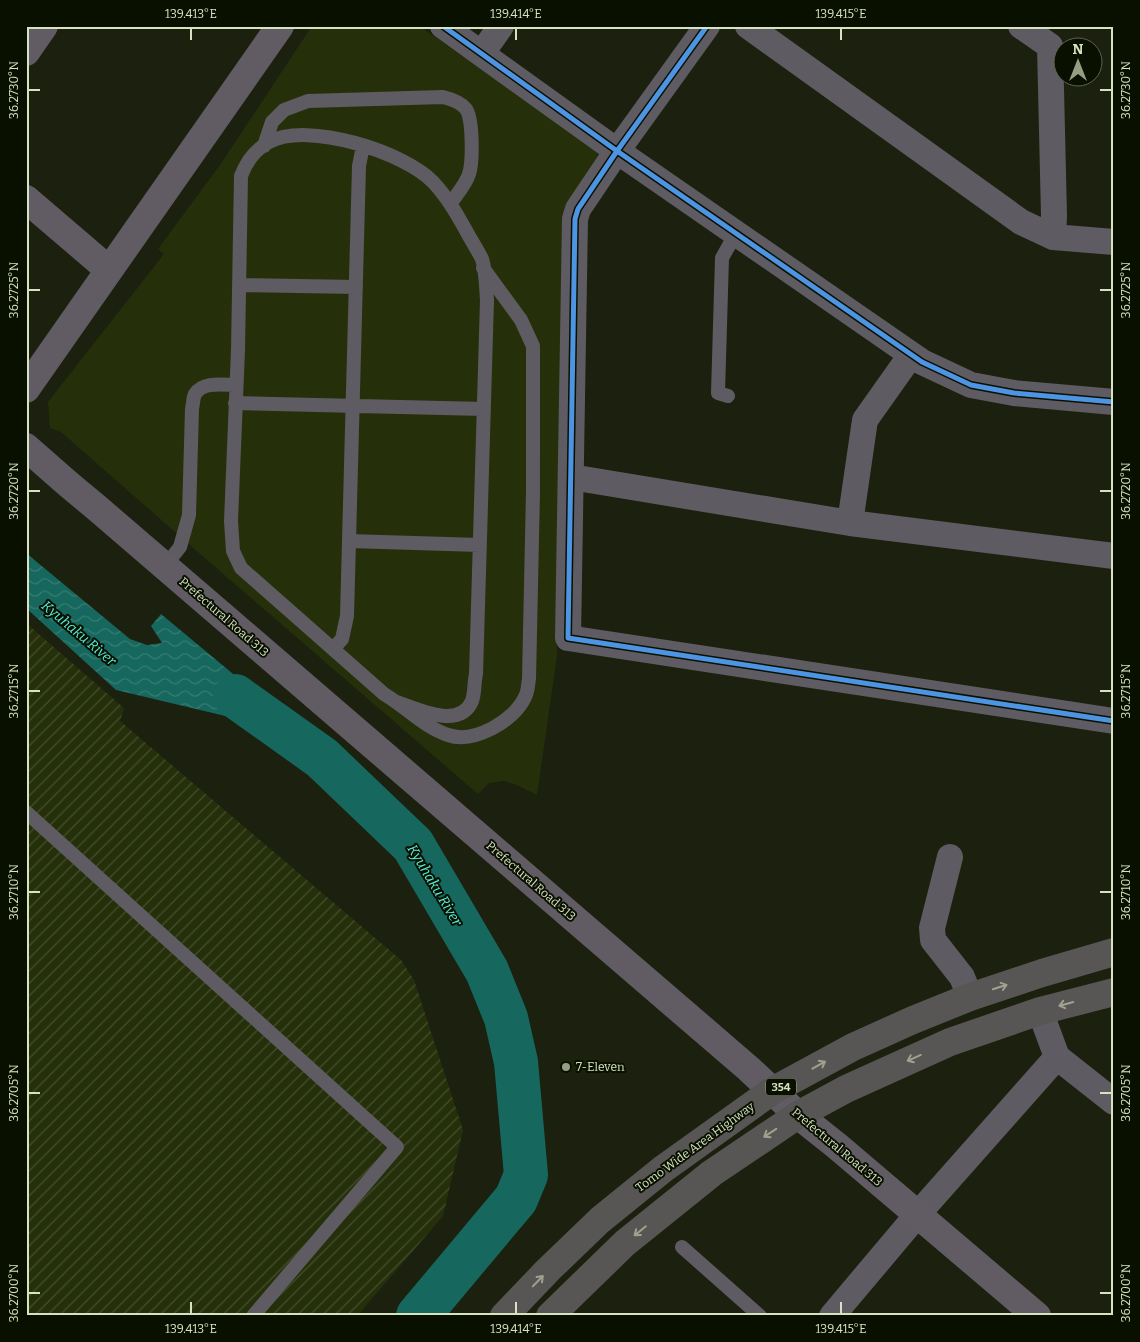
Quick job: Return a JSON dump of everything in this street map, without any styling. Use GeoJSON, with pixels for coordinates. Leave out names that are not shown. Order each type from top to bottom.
{"type":"FeatureCollection","features":[{"type":"Feature","properties":{"kind":"highway","name":"Tomo Wide Area Highway"},"geometry":{"type":"LineString","coordinates":[[504,1316],[600,1220],[663,1169],[772,1091],[853,1047],[913,1020],[970,997],[1114,952]]}},
{"type":"Feature","properties":{"kind":"highway","name":"354"},"geometry":{"type":"LineString","coordinates":[[550,1316],[625,1243],[712,1173],[798,1115],[846,1089],[950,1042],[1040,1011],[1114,992]]}},
{"type":"Feature","properties":{"kind":"main road"},"geometry":{"type":"LineString","coordinates":[[26,52],[44,26]]}},
{"type":"Feature","properties":{"kind":"main road"},"geometry":{"type":"LineString","coordinates":[[26,389],[280,26]]}},
{"type":"Feature","properties":{"kind":"main road"},"geometry":{"type":"LineString","coordinates":[[26,199],[109,270]]}},
{"type":"Feature","properties":{"kind":"main road","name":"Prefectural Road 313"},"geometry":{"type":"LineString","coordinates":[[26,446],[742,1063],[798,1115],[1037,1316]]}},
{"type":"Feature","properties":{"kind":"street"},"geometry":{"type":"LineString","coordinates":[[443,26],[618,151],[922,362],[971,385],[1014,393],[1114,402]]}},
{"type":"Feature","properties":{"kind":"street"},"geometry":{"type":"LineString","coordinates":[[482,53],[501,26]]}},
{"type":"Feature","properties":{"kind":"street"},"geometry":{"type":"LineString","coordinates":[[707,26],[578,209],[575,219],[568,638],[1114,721]]}},
{"type":"Feature","properties":{"kind":"street"},"geometry":{"type":"LineString","coordinates":[[748,26],[1021,222],[1053,237],[1114,242]]}},
{"type":"Feature","properties":{"kind":"street"},"geometry":{"type":"LineString","coordinates":[[1021,26],[1050,46],[1053,237]]}},
{"type":"Feature","properties":{"kind":"street"},"geometry":{"type":"LineString","coordinates":[[850,523],[865,420],[911,354]]}},
{"type":"Feature","properties":{"kind":"street"},"geometry":{"type":"LineString","coordinates":[[571,477],[850,523],[1114,556]]}},
{"type":"Feature","properties":{"kind":"street"},"geometry":{"type":"LineString","coordinates":[[950,857],[934,915],[932,934],[933,940],[951,961],[962,978],[970,997]]}},
{"type":"Feature","properties":{"kind":"street"},"geometry":{"type":"LineString","coordinates":[[1040,1011],[1057,1056],[1114,1102]]}},
{"type":"Feature","properties":{"kind":"street"},"geometry":{"type":"LineString","coordinates":[[832,1316],[917,1214],[1057,1056]]}},
{"type":"Feature","properties":{"kind":"lane"},"geometry":{"type":"LineString","coordinates":[[264,146],[272,122],[284,110],[308,101],[443,97],[454,99],[466,108],[470,118],[471,156],[469,174],[451,203]]}},
{"type":"Feature","properties":{"kind":"lane"},"geometry":{"type":"LineString","coordinates":[[397,702],[434,715],[451,717],[465,711],[472,701],[476,674],[487,300],[483,268],[482,260],[451,203],[431,180],[393,155],[317,135],[294,135],[271,141],[252,154],[241,176],[236,404],[231,521],[233,551],[241,568],[384,694],[431,728],[449,736],[462,737],[493,728],[509,718],[525,698],[529,679],[533,492],[533,346],[521,320],[483,268]]}},
{"type":"Feature","properties":{"kind":"lane"},"geometry":{"type":"LineString","coordinates":[[333,649],[342,638],[347,616],[359,166],[364,146]]}},
{"type":"Feature","properties":{"kind":"lane"},"geometry":{"type":"LineString","coordinates":[[728,396],[718,393],[722,258],[736,233]]}},
{"type":"Feature","properties":{"kind":"lane"},"geometry":{"type":"LineString","coordinates":[[239,285],[356,287]]}},
{"type":"Feature","properties":{"kind":"lane"},"geometry":{"type":"LineString","coordinates":[[165,566],[180,548],[189,515],[192,410],[195,394],[203,387],[210,385],[236,385]]}},
{"type":"Feature","properties":{"kind":"lane"},"geometry":{"type":"LineString","coordinates":[[236,404],[484,410]]}},
{"type":"Feature","properties":{"kind":"lane"},"geometry":{"type":"LineString","coordinates":[[349,542],[480,545]]}},
{"type":"Feature","properties":{"kind":"lane"},"geometry":{"type":"LineString","coordinates":[[26,812],[397,1147],[253,1316]]}},
{"type":"Feature","properties":{"kind":"lane"},"geometry":{"type":"LineString","coordinates":[[682,1248],[760,1316]]}},
{"type":"Feature","properties":{"kind":"shaded area"},"geometry":{"type":"Polygon","coordinates":[[[312,26],[419,26],[598,150],[598,164],[564,289],[557,656],[537,795],[504,781],[489,783],[478,794],[61,432],[50,428],[48,402],[164,254],[158,249],[220,165],[312,26]]]}},
{"type":"Feature","properties":{"kind":"shaded area"},"geometry":{"type":"Polygon","coordinates":[[[26,623],[124,708],[120,721],[401,960],[414,980],[463,1130],[443,1216],[357,1316],[26,1316],[26,623]]]}},
{"type":"Feature","properties":{"kind":"water"},"geometry":{"type":"Polygon","coordinates":[[[26,553],[130,639],[147,645],[162,643],[151,626],[161,614],[279,712],[284,730],[116,690],[26,608],[26,553]]]}},
{"type":"Feature","properties":{"kind":"waterway","name":"Kyuhaku River"},"geometry":{"type":"LineString","coordinates":[[235,696],[322,758],[413,845],[487,971],[506,1018],[516,1062],[526,1175],[516,1199],[418,1316]]}},
{"type":"Feature","properties":{"kind":"cycle path"},"geometry":{"type":"LineString","coordinates":[[443,26],[617,151],[922,362],[971,385],[1014,393],[1114,402]]}},
{"type":"Feature","properties":{"kind":"cycle path"},"geometry":{"type":"LineString","coordinates":[[707,26],[617,151],[578,209],[575,219],[568,638],[1114,721]]}},
{"type":"Feature","properties":{"kind":"place","name":"7-Eleven"},"geometry":{"type":"Point","coordinates":[566,1067]}}]}
